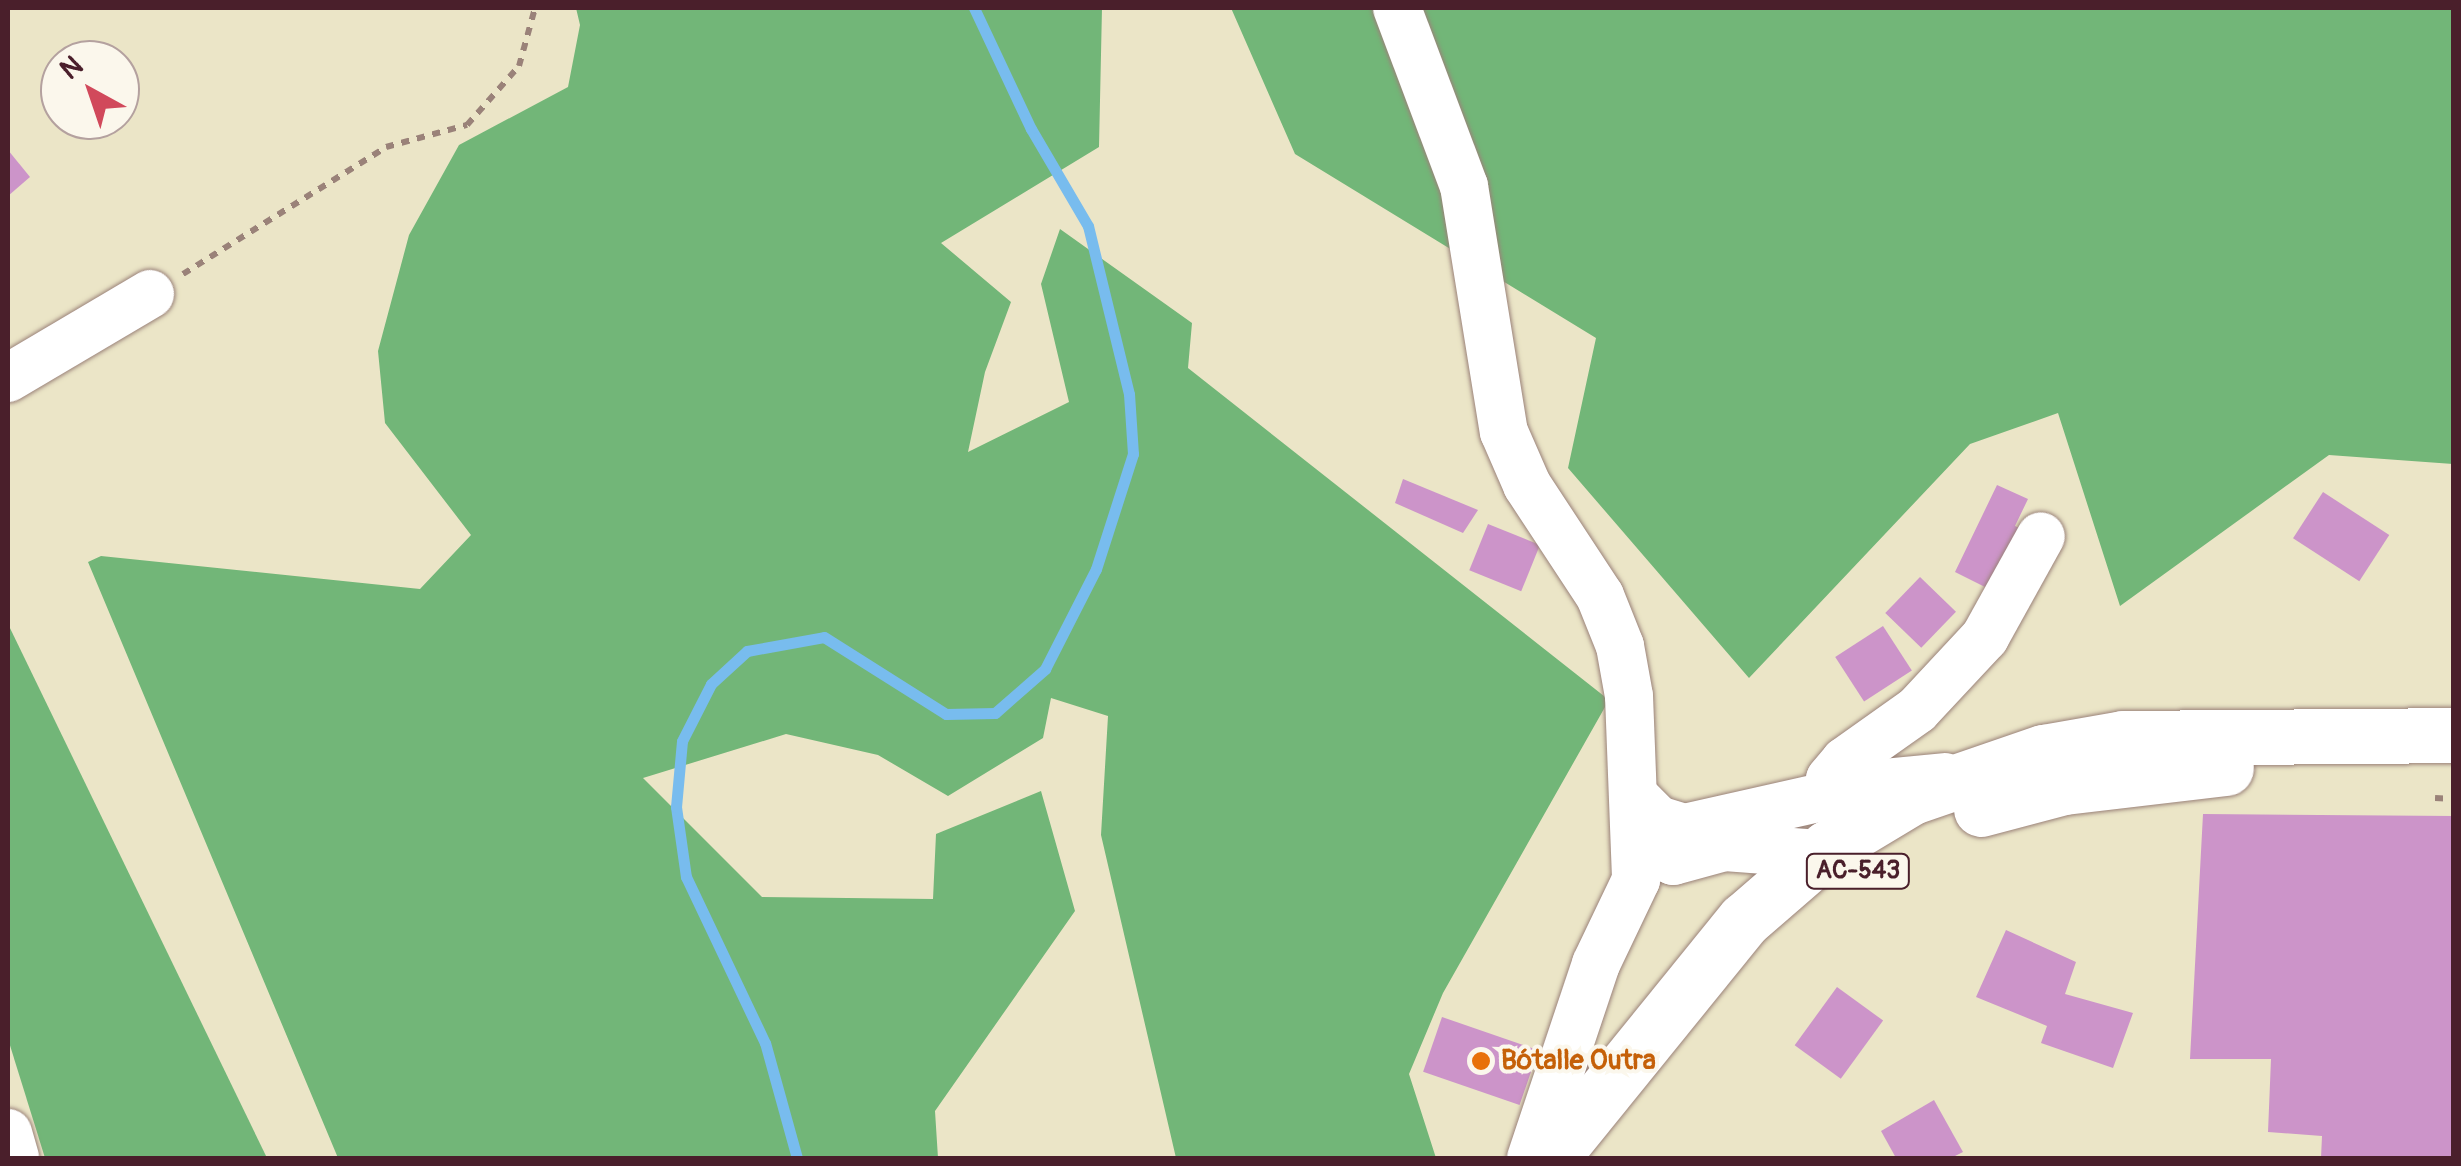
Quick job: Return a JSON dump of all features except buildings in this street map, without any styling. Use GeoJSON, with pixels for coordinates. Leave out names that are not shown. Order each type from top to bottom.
{"type":"FeatureCollection","features":[{"type":"Feature","properties":{"kind":"main road","name":"AC-543"},"geometry":{"type":"LineString","coordinates":[[1552,1158],[1718,949],[1819,854],[1885,811],[1967,775],[2053,749],[2124,738],[2454,736]]}},
{"type":"Feature","properties":{"kind":"main road","name":"AC-543"},"geometry":{"type":"LineString","coordinates":[[1819,854],[1854,850],[1952,802],[2045,772],[2180,757],[2229,767],[2444,784]]}},
{"type":"Feature","properties":{"kind":"main road","name":"AC-543"},"geometry":{"type":"LineString","coordinates":[[1597,1158],[1778,938],[1872,861],[1958,817],[2024,796],[2229,767]]}},
{"type":"Feature","properties":{"kind":"street"},"geometry":{"type":"LineString","coordinates":[[1398,8],[1464,186],[1504,432],[1527,485],[1600,596],[1620,646],[1639,838],[1531,1158]]}},
{"type":"Feature","properties":{"kind":"street"},"geometry":{"type":"LineString","coordinates":[[8,378],[150,294]]}},
{"type":"Feature","properties":{"kind":"street"},"geometry":{"type":"LineString","coordinates":[[1829,795],[1830,779],[1845,761],[1917,710],[1985,637],[2041,536]]}},
{"type":"Feature","properties":{"kind":"street"},"geometry":{"type":"LineString","coordinates":[[1639,838],[1668,825],[1712,826],[1829,795],[1967,775]]}},
{"type":"Feature","properties":{"kind":"street"},"geometry":{"type":"LineString","coordinates":[[1639,838],[1673,861],[1725,848],[1819,854]]}},
{"type":"Feature","properties":{"kind":"street"},"geometry":{"type":"LineString","coordinates":[[8,1133],[15,1158]]}},
{"type":"Feature","properties":{"kind":"path"},"geometry":{"type":"LineString","coordinates":[[150,294],[386,147],[468,125],[519,66],[535,8]]}},
{"type":"Feature","properties":{"kind":"path"},"geometry":{"type":"LineString","coordinates":[[2444,784],[2454,798]]}},
{"type":"Feature","properties":{"kind":"green space"},"geometry":{"type":"Polygon","coordinates":[[[576,8],[1102,8],[1099,147],[941,243],[1011,302],[985,372],[968,452],[1069,402],[1041,284],[1060,229],[1192,323],[1188,368],[1609,700],[1443,993],[1409,1074],[1436,1158],[1176,1158],[1101,835],[1108,716],[1051,698],[1043,738],[948,796],[878,755],[786,734],[643,778],[762,897],[933,899],[936,834],[1041,791],[1075,911],[935,1111],[938,1158],[338,1158],[88,562],[101,556],[420,589],[471,535],[385,423],[378,351],[409,235],[459,145],[568,87],[580,25],[576,8]]]}},
{"type":"Feature","properties":{"kind":"green space"},"geometry":{"type":"Polygon","coordinates":[[[1231,8],[2453,8],[2453,464],[2329,455],[2120,606],[2058,413],[1970,444],[1749,678],[1568,468],[1596,338],[1295,154],[1231,8]]]}},
{"type":"Feature","properties":{"kind":"green space"},"geometry":{"type":"Polygon","coordinates":[[[8,624],[267,1158],[45,1158],[8,1039],[8,624]]]}},
{"type":"Feature","properties":{"kind":"waterway"},"geometry":{"type":"LineString","coordinates":[[797,1158],[765,1043],[686,877],[676,807],[682,741],[711,684],[747,651],[824,637],[946,714],[995,713],[1045,669],[1096,569],[1133,454],[1129,394],[1088,226],[1031,129],[974,8]]}},
{"type":"Feature","properties":{"kind":"place","name":"Bótalle Outra"},"geometry":{"type":"Point","coordinates":[1481,1061]}}]}
